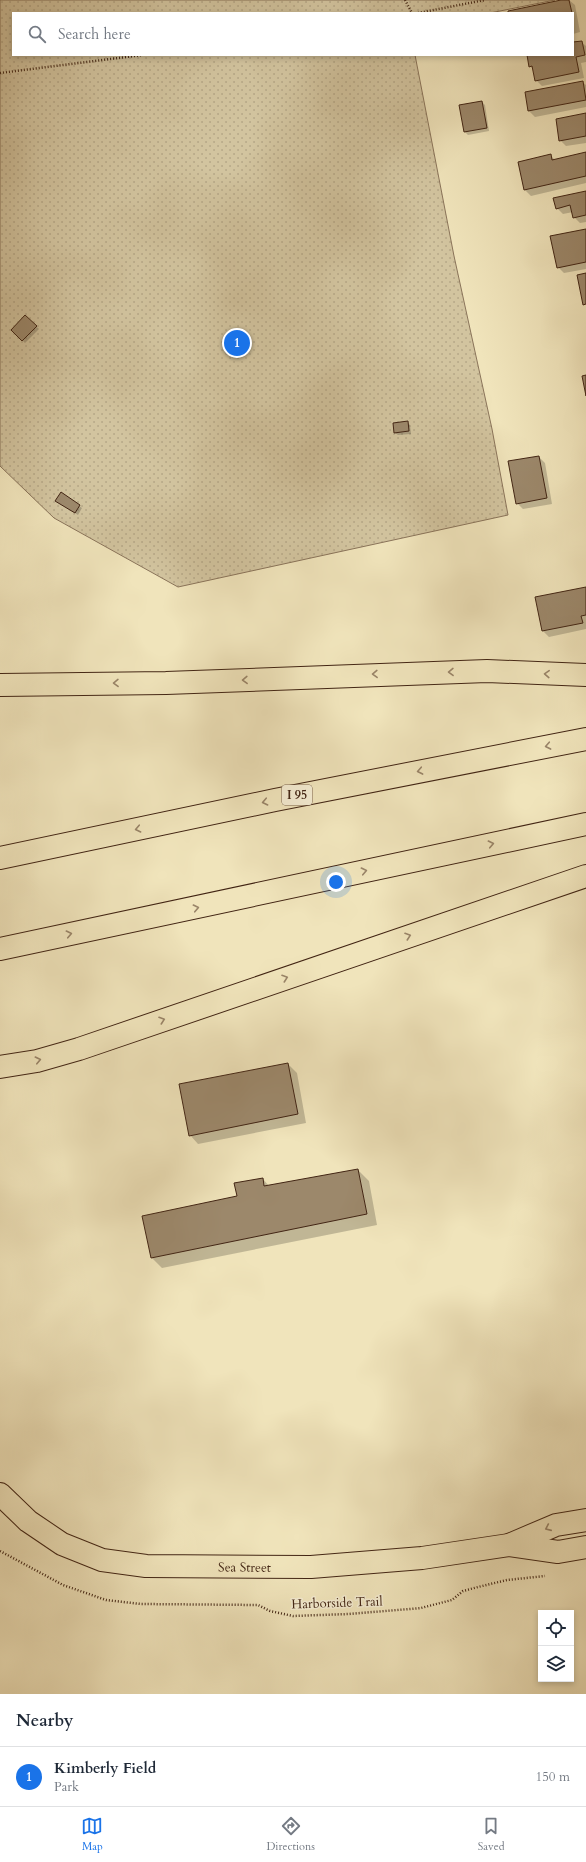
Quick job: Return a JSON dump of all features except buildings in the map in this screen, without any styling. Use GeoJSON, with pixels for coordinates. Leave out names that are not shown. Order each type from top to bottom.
{"type":"FeatureCollection","features":[{"type":"Feature","properties":{"kind":"main road"},"geometry":{"type":"LineString","coordinates":[[0,685],[166,683],[487,671],[586,675]]}},
{"type":"Feature","properties":{"kind":"main road","name":"I 95"},"geometry":{"type":"LineString","coordinates":[[5,857],[275,800],[586,739]]}},
{"type":"Feature","properties":{"kind":"main road"},"geometry":{"type":"LineString","coordinates":[[0,949],[586,824]]}},
{"type":"Feature","properties":{"kind":"main road"},"geometry":{"type":"LineString","coordinates":[[0,1067],[37,1061],[79,1049],[586,876]]}},
{"type":"Feature","properties":{"kind":"main road","name":"Sea Street"},"geometry":{"type":"LineString","coordinates":[[0,1494],[28,1521],[62,1544],[102,1560],[146,1566],[312,1567],[364,1564],[422,1558],[509,1545],[556,1525],[586,1520]]}},
{"type":"Feature","properties":{"kind":"main road","name":"Sea Street"},"geometry":{"type":"LineString","coordinates":[[509,1545],[558,1552],[586,1547]]}},
{"type":"Feature","properties":{"kind":"path"},"geometry":{"type":"LineString","coordinates":[[405,0],[411,12]]}},
{"type":"Feature","properties":{"kind":"path"},"geometry":{"type":"LineString","coordinates":[[423,12],[485,0]]}},
{"type":"Feature","properties":{"kind":"path"},"geometry":{"type":"LineString","coordinates":[[0,73],[134,56]]}},
{"type":"Feature","properties":{"kind":"path","name":"Harborside Trail"},"geometry":{"type":"LineString","coordinates":[[0,1551],[63,1585],[106,1600],[141,1604],[258,1605],[292,1616],[349,1614],[421,1608],[452,1600],[463,1591],[478,1587],[507,1580],[546,1576]]}},
{"type":"Feature","properties":{"kind":"shaded area"},"geometry":{"type":"Polygon","coordinates":[[[0,0],[555,0],[495,12],[12,12],[12,56],[415,56],[454,256],[492,429],[508,515],[178,587],[54,518],[0,466],[0,0]]]}},
{"type":"Feature","properties":{"kind":"place","name":"Kimberly Field"},"geometry":{"type":"Point","coordinates":[237,343]}}]}
